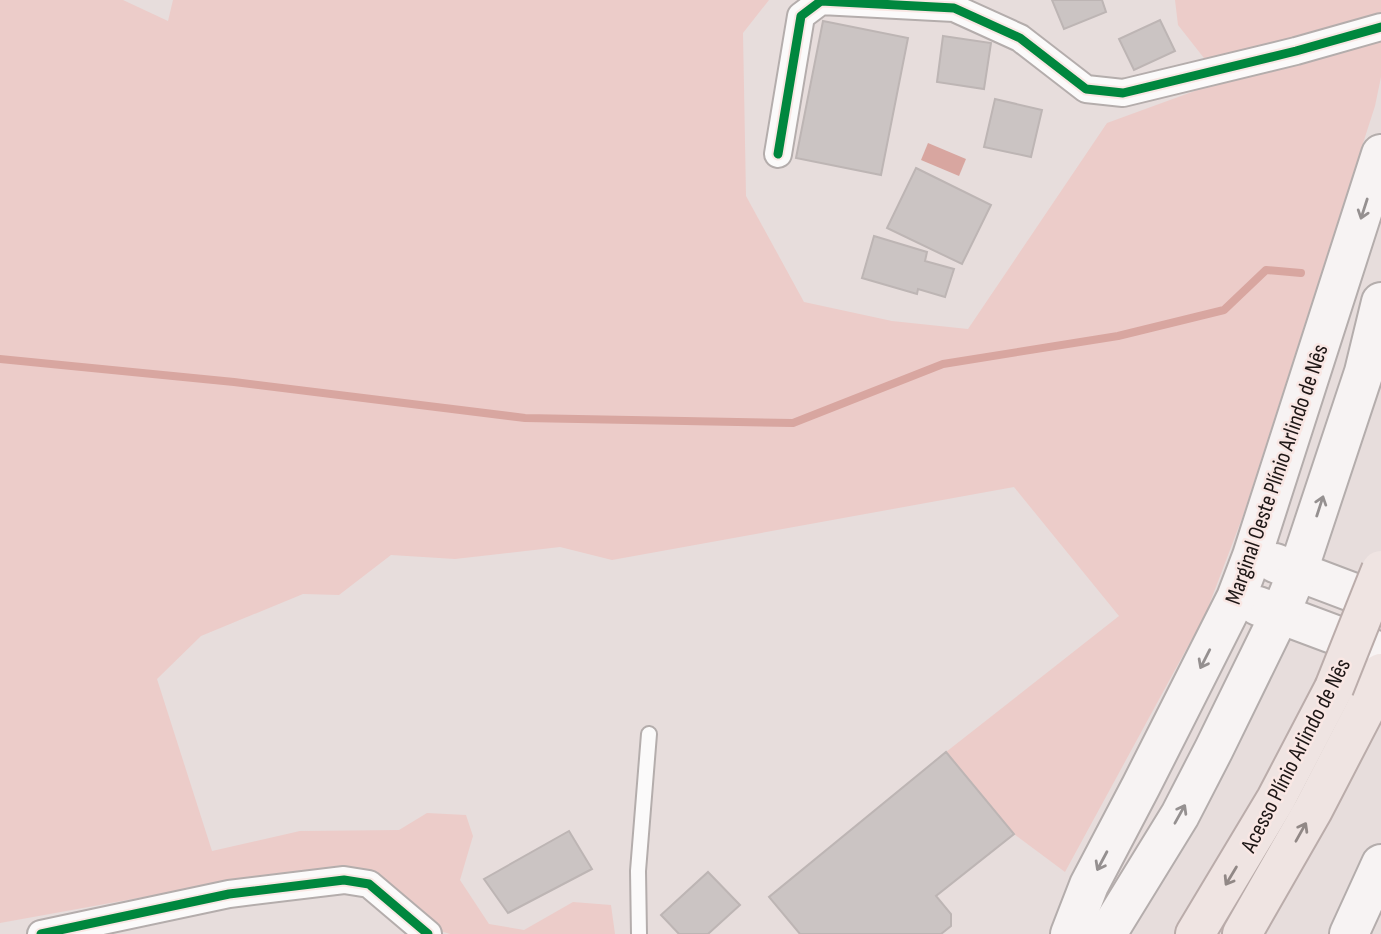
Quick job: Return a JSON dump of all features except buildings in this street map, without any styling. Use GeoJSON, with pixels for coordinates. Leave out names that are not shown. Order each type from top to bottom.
{"type":"FeatureCollection","features":[{"type":"Feature","properties":{"kind":"highway","name":"Acesso Plínio Arlindo de Nês"},"geometry":{"type":"LineString","coordinates":[[1195,934],[1276,799],[1334,688],[1381,570]]}},
{"type":"Feature","properties":{"kind":"highway","name":"Acesso Plínio Arlindo de Nês"},"geometry":{"type":"LineString","coordinates":[[1242,934],[1313,810],[1375,688]]}},
{"type":"Feature","properties":{"kind":"main road","name":"Marginal Oeste Plínio Arlindo de Nês"},"geometry":{"type":"LineString","coordinates":[[1070,934],[1089,885],[1236,598],[1252,556],[1381,155]]}},
{"type":"Feature","properties":{"kind":"main road"},"geometry":{"type":"LineString","coordinates":[[1106,934],[1180,815],[1280,614],[1298,571],[1364,372],[1381,302]]}},
{"type":"Feature","properties":{"kind":"main road"},"geometry":{"type":"LineString","coordinates":[[1252,556],[1381,603]]}},
{"type":"Feature","properties":{"kind":"main road"},"geometry":{"type":"LineString","coordinates":[[1236,598],[1381,652]]}},
{"type":"Feature","properties":{"kind":"main road"},"geometry":{"type":"LineString","coordinates":[[1349,934],[1381,864]]}},
{"type":"Feature","properties":{"kind":"street"},"geometry":{"type":"LineString","coordinates":[[778,153],[801,16],[821,1],[956,4],[1020,38],[1086,89],[1123,93],[1296,51],[1381,27]]}},
{"type":"Feature","properties":{"kind":"street"},"geometry":{"type":"LineString","coordinates":[[41,934],[229,894],[344,880],[369,884],[428,934]]}},
{"type":"Feature","properties":{"kind":"lane"},"geometry":{"type":"LineString","coordinates":[[639,934],[638,871],[649,734]]}},
{"type":"Feature","properties":{"kind":"shaded area"},"geometry":{"type":"Polygon","coordinates":[[[0,0],[123,0],[168,21],[173,0],[769,0],[743,33],[746,196],[804,302],[892,321],[968,329],[1107,123],[1222,81],[1178,25],[1175,0],[1381,0],[1381,77],[1375,106],[1244,513],[1206,613],[1065,872],[1014,834],[946,752],[1119,616],[1014,487],[612,560],[560,547],[455,559],[391,555],[339,595],[303,594],[201,636],[157,679],[212,851],[300,831],[399,830],[427,813],[466,815],[473,836],[460,880],[489,924],[524,930],[573,902],[611,905],[615,934],[450,934],[437,930],[365,874],[221,883],[0,923],[0,0]]]}},
{"type":"Feature","properties":{"kind":"shaded area"},"geometry":{"type":"Polygon","coordinates":[[[928,143],[966,159],[959,176],[921,160],[928,143]]]}},
{"type":"Feature","properties":{"kind":"waterway"},"geometry":{"type":"LineString","coordinates":[[0,359],[234,382],[525,418],[793,423],[943,364],[1118,336],[1224,310],[1266,270],[1301,273]]}},
{"type":"Feature","properties":{"kind":"cycle path"},"geometry":{"type":"LineString","coordinates":[[778,154],[801,16],[821,1],[954,8],[1020,38],[1086,89],[1123,93],[1296,51],[1381,27]]}},
{"type":"Feature","properties":{"kind":"cycle path"},"geometry":{"type":"LineString","coordinates":[[41,934],[229,894],[344,880],[369,884],[428,934]]}}]}
